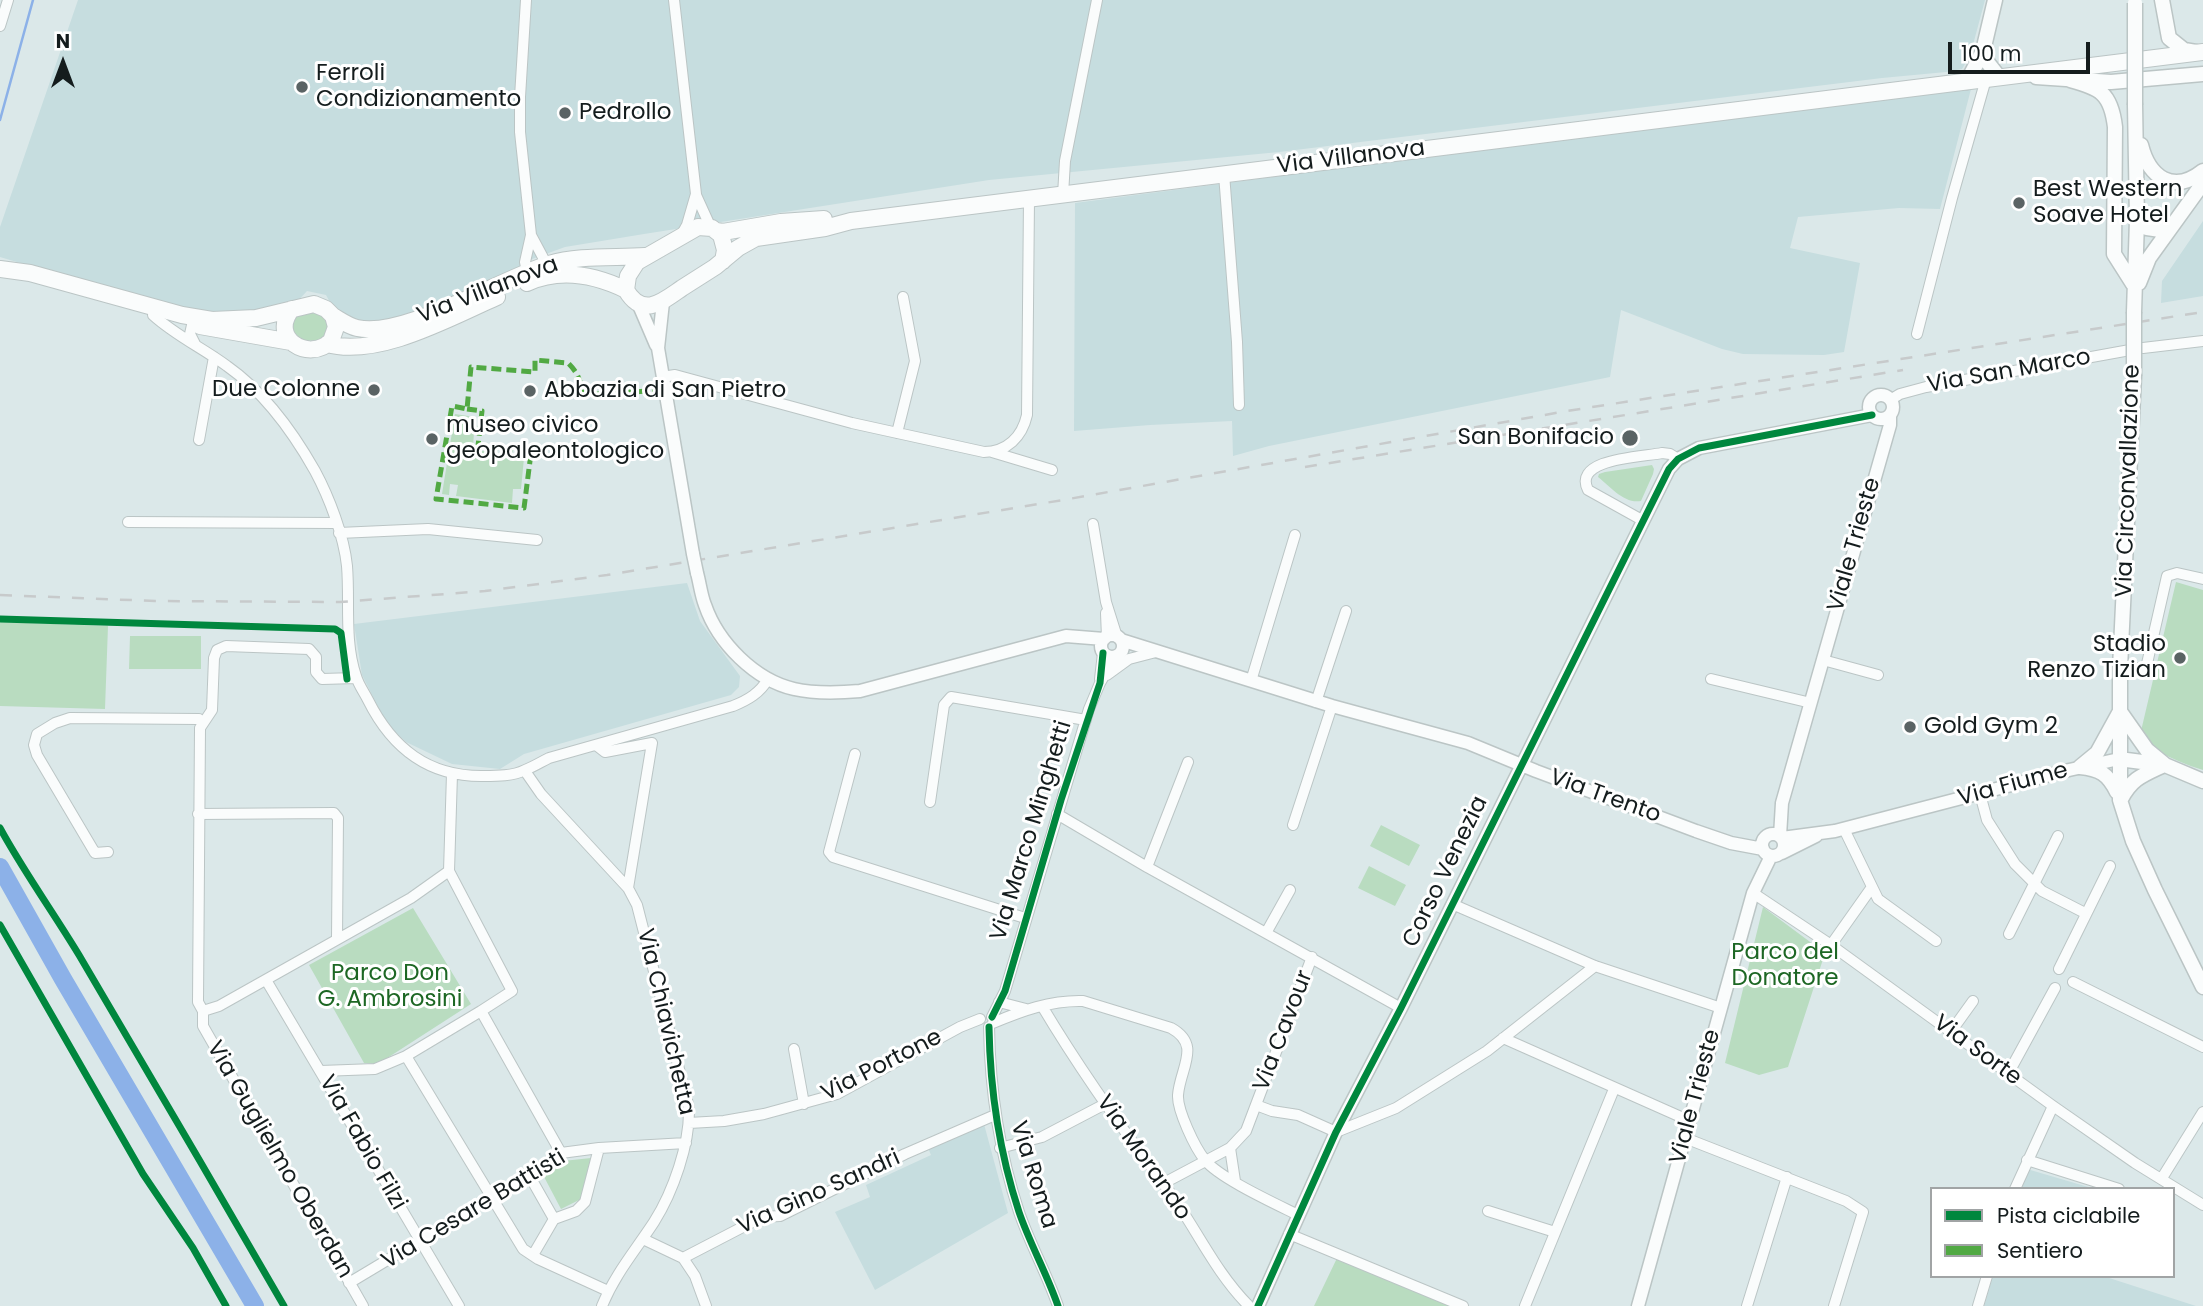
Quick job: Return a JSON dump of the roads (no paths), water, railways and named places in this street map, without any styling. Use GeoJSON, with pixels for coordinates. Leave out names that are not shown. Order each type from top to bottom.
{"type":"FeatureCollection","features":[{"type":"Feature","properties":{"kind":"main road"},"geometry":{"type":"LineString","coordinates":[[1967,82],[1983,51],[1995,0]]}},
{"type":"Feature","properties":{"kind":"main road"},"geometry":{"type":"LineString","coordinates":[[2162,0],[2169,38],[2184,50],[2200,52]]}},
{"type":"Feature","properties":{"kind":"main road","name":"Via Circonvallazione"},"geometry":{"type":"LineString","coordinates":[[2135,2],[2137,220],[2133,284],[2134,376],[2120,668],[2120,800],[2133,841],[2203,987]]}},
{"type":"Feature","properties":{"kind":"main road"},"geometry":{"type":"LineString","coordinates":[[1983,51],[1992,78]]}},
{"type":"Feature","properties":{"kind":"main road","name":"Via Villanova"},"geometry":{"type":"LineString","coordinates":[[663,302],[738,248],[756,239],[825,229],[851,221],[2200,52]]}},
{"type":"Feature","properties":{"kind":"main road"},"geometry":{"type":"LineString","coordinates":[[2017,75],[2111,82],[2203,74]]}},
{"type":"Feature","properties":{"kind":"main road"},"geometry":{"type":"LineString","coordinates":[[2070,80],[2099,90],[2109,99],[2112,107],[2115,127],[2114,254],[2133,284]]}},
{"type":"Feature","properties":{"kind":"main road"},"geometry":{"type":"LineString","coordinates":[[2136,112],[2145,160],[2156,175],[2166,180],[2179,181],[2203,171]]}},
{"type":"Feature","properties":{"kind":"main road"},"geometry":{"type":"LineString","coordinates":[[2134,308],[2143,269],[2203,183]]}},
{"type":"Feature","properties":{"kind":"main road","name":"Via Villanova"},"geometry":{"type":"LineString","coordinates":[[681,234],[698,227],[734,231],[781,222],[827,219],[851,221]]}},
{"type":"Feature","properties":{"kind":"main road"},"geometry":{"type":"LineString","coordinates":[[2137,220],[2147,228],[2167,231]]}},
{"type":"Feature","properties":{"kind":"main road"},"geometry":{"type":"LineString","coordinates":[[714,230],[724,242],[723,261]]}},
{"type":"Feature","properties":{"kind":"main road"},"geometry":{"type":"LineString","coordinates":[[663,302],[652,305],[638,303],[626,290],[626,284],[631,269],[681,234]]}},
{"type":"Feature","properties":{"kind":"main road","name":"Via Villanova"},"geometry":{"type":"LineString","coordinates":[[333,316],[359,328],[392,328],[547,265],[567,260],[647,256]]}},
{"type":"Feature","properties":{"kind":"main road"},"geometry":{"type":"LineString","coordinates":[[0,269],[30,273],[212,320],[256,318],[314,304],[326,309],[333,316],[334,334],[327,345],[302,348],[291,342],[192,325],[153,315],[28,281],[0,269]]}},
{"type":"Feature","properties":{"kind":"main road","name":"Via Villanova"},"geometry":{"type":"LineString","coordinates":[[327,345],[346,348],[390,341],[534,280],[550,276],[577,275],[597,278],[626,290]]}},
{"type":"Feature","properties":{"kind":"main road"},"geometry":{"type":"LineString","coordinates":[[291,342],[285,330],[288,314],[292,309]]}},
{"type":"Feature","properties":{"kind":"main road"},"geometry":{"type":"LineString","coordinates":[[2080,767],[2097,753],[2120,712],[2147,750],[2165,765],[2129,784],[2120,800]]}},
{"type":"Feature","properties":{"kind":"main road","name":"Via Fiume"},"geometry":{"type":"LineString","coordinates":[[2119,759],[2165,765],[2203,781]]}},
{"type":"Feature","properties":{"kind":"main road"},"geometry":{"type":"LineString","coordinates":[[2080,767],[2095,768],[2104,773],[2110,779],[2120,800]]}},
{"type":"Feature","properties":{"kind":"street"},"geometry":{"type":"LineString","coordinates":[[0,26],[8,0]]}},
{"type":"Feature","properties":{"kind":"street"},"geometry":{"type":"LineString","coordinates":[[526,0],[519,113],[531,235],[525,262],[527,272]]}},
{"type":"Feature","properties":{"kind":"street"},"geometry":{"type":"LineString","coordinates":[[674,0],[695,194],[687,225],[681,234]]}},
{"type":"Feature","properties":{"kind":"street"},"geometry":{"type":"LineString","coordinates":[[1063,195],[1065,160],[1097,0]]}},
{"type":"Feature","properties":{"kind":"street"},"geometry":{"type":"LineString","coordinates":[[1917,334],[1951,198],[1992,78]]}},
{"type":"Feature","properties":{"kind":"street"},"geometry":{"type":"LineString","coordinates":[[1224,174],[1239,405]]}},
{"type":"Feature","properties":{"kind":"street"},"geometry":{"type":"LineString","coordinates":[[695,194],[714,230]]}},
{"type":"Feature","properties":{"kind":"street"},"geometry":{"type":"LineString","coordinates":[[992,452],[1002,449],[1017,438],[1027,415],[1029,199]]}},
{"type":"Feature","properties":{"kind":"street"},"geometry":{"type":"LineString","coordinates":[[531,235],[547,265]]}},
{"type":"Feature","properties":{"kind":"street"},"geometry":{"type":"LineString","coordinates":[[897,433],[915,361],[904,297]]}},
{"type":"Feature","properties":{"kind":"street"},"geometry":{"type":"LineString","coordinates":[[658,348],[663,302]]}},
{"type":"Feature","properties":{"kind":"street"},"geometry":{"type":"LineString","coordinates":[[153,315],[252,387],[289,431],[315,471],[347,563],[349,645],[356,678],[388,734],[408,753],[429,766],[452,774],[496,776],[525,771],[549,758],[733,706],[747,700],[763,687],[768,679],[740,658],[718,632],[705,606],[693,554],[658,348],[638,303]]}},
{"type":"Feature","properties":{"kind":"street"},"geometry":{"type":"LineString","coordinates":[[192,325],[190,334],[195,344]]}},
{"type":"Feature","properties":{"kind":"street"},"geometry":{"type":"LineString","coordinates":[[2143,348],[2203,341]]}},
{"type":"Feature","properties":{"kind":"street","name":"Via San Marco"},"geometry":{"type":"LineString","coordinates":[[1890,400],[1900,394],[1926,387],[2130,350]]}},
{"type":"Feature","properties":{"kind":"street"},"geometry":{"type":"LineString","coordinates":[[199,440],[214,357]]}},
{"type":"Feature","properties":{"kind":"street"},"geometry":{"type":"LineString","coordinates":[[663,377],[675,375],[897,433],[992,452],[1052,470]]}},
{"type":"Feature","properties":{"kind":"street"},"geometry":{"type":"LineString","coordinates":[[1642,520],[1588,490],[1585,484],[1587,475],[1598,464],[1662,453],[1678,459],[1699,448],[1874,416],[1883,418],[1890,415],[1890,400],[1878,395],[1832,423]]}},
{"type":"Feature","properties":{"kind":"street"},"geometry":{"type":"LineString","coordinates":[[1870,401],[1869,408],[1874,416]]}},
{"type":"Feature","properties":{"kind":"street","name":"Viale Trieste"},"geometry":{"type":"LineString","coordinates":[[1638,1306],[1721,1008],[1811,703],[1890,415]]}},
{"type":"Feature","properties":{"kind":"street","name":"Viale Trieste"},"geometry":{"type":"LineString","coordinates":[[1874,416],[1882,450]]}},
{"type":"Feature","properties":{"kind":"street","name":"Corso Venezia"},"geometry":{"type":"LineString","coordinates":[[1258,1306],[1336,1132],[1401,1008],[1661,481],[1678,459]]}},
{"type":"Feature","properties":{"kind":"street"},"geometry":{"type":"LineString","coordinates":[[128,522],[428,529],[537,540]]}},
{"type":"Feature","properties":{"kind":"street","name":"Via Marco Minghetti"},"geometry":{"type":"LineString","coordinates":[[1004,991],[1111,645],[1093,524]]}},
{"type":"Feature","properties":{"kind":"street"},"geometry":{"type":"LineString","coordinates":[[1251,681],[1295,536]]}},
{"type":"Feature","properties":{"kind":"street"},"geometry":{"type":"LineString","coordinates":[[2120,668],[2146,668],[2166,576],[2177,573],[2203,579]]}},
{"type":"Feature","properties":{"kind":"street"},"geometry":{"type":"LineString","coordinates":[[1316,702],[1346,611]]}},
{"type":"Feature","properties":{"kind":"street","name":"Via Trento"},"geometry":{"type":"LineString","coordinates":[[768,679],[792,689],[814,692],[860,691],[1066,636],[1156,652],[1316,702],[1468,743],[1731,844],[1768,847]]}},
{"type":"Feature","properties":{"kind":"street","name":"Via Guglielmo Oberdan"},"geometry":{"type":"LineString","coordinates":[[356,678],[322,678],[316,671],[316,657],[309,649],[226,646],[217,650],[214,658],[212,710],[200,728],[198,1002],[203,1011],[203,1026],[363,1306]]}},
{"type":"Feature","properties":{"kind":"street","name":"Via Marco Minghetti"},"geometry":{"type":"LineString","coordinates":[[1100,683],[1129,659],[1156,652]]}},
{"type":"Feature","properties":{"kind":"street"},"geometry":{"type":"LineString","coordinates":[[1823,660],[1878,675]]}},
{"type":"Feature","properties":{"kind":"street"},"geometry":{"type":"LineString","coordinates":[[1711,679],[1811,703]]}},
{"type":"Feature","properties":{"kind":"street"},"geometry":{"type":"LineString","coordinates":[[930,802],[944,705],[951,697],[1086,720]]}},
{"type":"Feature","properties":{"kind":"street"},"geometry":{"type":"LineString","coordinates":[[1293,825],[1332,706]]}},
{"type":"Feature","properties":{"kind":"street"},"geometry":{"type":"LineString","coordinates":[[108,852],[95,853],[37,755],[34,745],[37,734],[55,723],[70,719],[199,719],[202,722]]}},
{"type":"Feature","properties":{"kind":"street"},"geometry":{"type":"LineString","coordinates":[[596,745],[605,752],[652,743],[628,888]]}},
{"type":"Feature","properties":{"kind":"street"},"geometry":{"type":"LineString","coordinates":[[856,754],[829,852],[833,857],[1025,918]]}},
{"type":"Feature","properties":{"kind":"street","name":"Via Fiume"},"geometry":{"type":"LineString","coordinates":[[1768,847],[2119,759]]}},
{"type":"Feature","properties":{"kind":"street"},"geometry":{"type":"LineString","coordinates":[[1147,867],[1188,762]]}},
{"type":"Feature","properties":{"kind":"street","name":"Via Chiavichetta"},"geometry":{"type":"LineString","coordinates":[[525,771],[541,794],[628,888],[638,905],[685,1087],[689,1123],[686,1143],[662,1208],[624,1263],[602,1306]]}},
{"type":"Feature","properties":{"kind":"street"},"geometry":{"type":"LineString","coordinates":[[321,1071],[375,1069],[406,1056],[512,991],[449,871],[452,774]]}},
{"type":"Feature","properties":{"kind":"street"},"geometry":{"type":"LineString","coordinates":[[1980,794],[1987,820],[2015,864],[2042,891],[2085,913]]}},
{"type":"Feature","properties":{"kind":"street","name":"Viale Trieste"},"geometry":{"type":"LineString","coordinates":[[1768,847],[1785,844],[1781,833],[1782,803]]}},
{"type":"Feature","properties":{"kind":"street"},"geometry":{"type":"LineString","coordinates":[[198,814],[334,813],[338,817],[337,939]]}},
{"type":"Feature","properties":{"kind":"street"},"geometry":{"type":"LineString","coordinates":[[1057,814],[1401,1008]]}},
{"type":"Feature","properties":{"kind":"street"},"geometry":{"type":"LineString","coordinates":[[1844,829],[1878,899],[1936,941]]}},
{"type":"Feature","properties":{"kind":"street","name":"Via Fiume"},"geometry":{"type":"LineString","coordinates":[[1781,833],[1816,833]]}},
{"type":"Feature","properties":{"kind":"street"},"geometry":{"type":"LineString","coordinates":[[2009,934],[2059,836]]}},
{"type":"Feature","properties":{"kind":"street","name":"Via Trento"},"geometry":{"type":"LineString","coordinates":[[1717,838],[1768,847]]}},
{"type":"Feature","properties":{"kind":"street"},"geometry":{"type":"LineString","coordinates":[[1731,844],[1733,848],[1751,856],[1758,866]]}},
{"type":"Feature","properties":{"kind":"street","name":"Viale Trieste"},"geometry":{"type":"LineString","coordinates":[[1755,891],[1758,866],[1768,847]]}},
{"type":"Feature","properties":{"kind":"street"},"geometry":{"type":"LineString","coordinates":[[2059,969],[2110,866]]}},
{"type":"Feature","properties":{"kind":"street"},"geometry":{"type":"LineString","coordinates":[[203,1011],[219,1006],[411,898],[449,871]]}},
{"type":"Feature","properties":{"kind":"street"},"geometry":{"type":"LineString","coordinates":[[1831,945],[1872,887]]}},
{"type":"Feature","properties":{"kind":"street"},"geometry":{"type":"LineString","coordinates":[[1266,933],[1290,890]]}},
{"type":"Feature","properties":{"kind":"street","name":"Via Sorte"},"geometry":{"type":"LineString","coordinates":[[1755,891],[2053,1106],[2203,1205]]}},
{"type":"Feature","properties":{"kind":"street"},"geometry":{"type":"LineString","coordinates":[[1452,904],[1594,966],[1721,1008]]}},
{"type":"Feature","properties":{"kind":"street","name":"Via Cavour"},"geometry":{"type":"LineString","coordinates":[[1230,1148],[1245,1131],[1312,957]]}},
{"type":"Feature","properties":{"kind":"street"},"geometry":{"type":"LineString","coordinates":[[1256,1105],[1272,1111],[1298,1115],[1336,1132],[1396,1108],[1487,1051],[1594,966]]}},
{"type":"Feature","properties":{"kind":"street","name":"Via Fabio Filzi"},"geometry":{"type":"LineString","coordinates":[[265,980],[459,1306]]}},
{"type":"Feature","properties":{"kind":"street"},"geometry":{"type":"LineString","coordinates":[[2073,982],[2203,1047]]}},
{"type":"Feature","properties":{"kind":"street"},"geometry":{"type":"LineString","coordinates":[[2008,1074],[2055,988]]}},
{"type":"Feature","properties":{"kind":"street"},"geometry":{"type":"LineString","coordinates":[[987,1022],[1004,991]]}},
{"type":"Feature","properties":{"kind":"street"},"geometry":{"type":"LineString","coordinates":[[987,1022],[1004,991]]}},
{"type":"Feature","properties":{"kind":"street"},"geometry":{"type":"LineString","coordinates":[[999,1002],[1027,1009],[1083,1001],[1180,1033],[1186,1039],[1188,1053],[1178,1098],[1190,1132],[1206,1161],[1235,1181],[1298,1215]]}},
{"type":"Feature","properties":{"kind":"street"},"geometry":{"type":"LineString","coordinates":[[1950,1033],[1973,1001]]}},
{"type":"Feature","properties":{"kind":"street","name":"Via Morando"},"geometry":{"type":"LineString","coordinates":[[1042,1006],[1105,1104],[1164,1183],[1229,1286],[1249,1306]]}},
{"type":"Feature","properties":{"kind":"street","name":"Via Portone"},"geometry":{"type":"LineString","coordinates":[[689,1123],[724,1121],[804,1104],[836,1094],[960,1027],[987,1022],[1027,1009]]}},
{"type":"Feature","properties":{"kind":"street"},"geometry":{"type":"LineString","coordinates":[[481,1010],[561,1153]]}},
{"type":"Feature","properties":{"kind":"street","name":"Via Roma"},"geometry":{"type":"LineString","coordinates":[[987,1022],[1000,1148],[1020,1214],[1058,1306]]}},
{"type":"Feature","properties":{"kind":"street"},"geometry":{"type":"LineString","coordinates":[[1503,1038],[1690,1121]]}},
{"type":"Feature","properties":{"kind":"street","name":"Via Portone"},"geometry":{"type":"LineString","coordinates":[[794,1049],[804,1104]]}},
{"type":"Feature","properties":{"kind":"street"},"geometry":{"type":"LineString","coordinates":[[406,1056],[523,1249],[608,1292]]}},
{"type":"Feature","properties":{"kind":"street"},"geometry":{"type":"LineString","coordinates":[[1525,1306],[1614,1089]]}},
{"type":"Feature","properties":{"kind":"street"},"geometry":{"type":"LineString","coordinates":[[1000,1148],[1042,1138],[1105,1104]]}},
{"type":"Feature","properties":{"kind":"street"},"geometry":{"type":"LineString","coordinates":[[2016,1187],[2053,1106]]}},
{"type":"Feature","properties":{"kind":"street"},"geometry":{"type":"LineString","coordinates":[[2162,1178],[2203,1112]]}},
{"type":"Feature","properties":{"kind":"street","name":"Via Gino Sandri"},"geometry":{"type":"LineString","coordinates":[[683,1258],[762,1217],[780,1216],[916,1149],[995,1115]]}},
{"type":"Feature","properties":{"kind":"street"},"geometry":{"type":"LineString","coordinates":[[1685,1138],[1846,1201],[1863,1212],[1834,1306]]}},
{"type":"Feature","properties":{"kind":"street","name":"Via Cesare Battisti"},"geometry":{"type":"LineString","coordinates":[[349,1283],[561,1153],[686,1143]]}},
{"type":"Feature","properties":{"kind":"street"},"geometry":{"type":"LineString","coordinates":[[533,1255],[554,1219],[576,1211],[585,1202],[599,1148]]}},
{"type":"Feature","properties":{"kind":"street"},"geometry":{"type":"LineString","coordinates":[[1164,1183],[1230,1148],[1235,1181]]}},
{"type":"Feature","properties":{"kind":"street"},"geometry":{"type":"LineString","coordinates":[[2027,1160],[2113,1187]]}},
{"type":"Feature","properties":{"kind":"street"},"geometry":{"type":"LineString","coordinates":[[529,1175],[554,1219]]}},
{"type":"Feature","properties":{"kind":"street"},"geometry":{"type":"LineString","coordinates":[[1747,1306],[1787,1177]]}},
{"type":"Feature","properties":{"kind":"street"},"geometry":{"type":"LineString","coordinates":[[1488,1211],[1555,1232]]}},
{"type":"Feature","properties":{"kind":"street"},"geometry":{"type":"LineString","coordinates":[[1289,1234],[1463,1306]]}},
{"type":"Feature","properties":{"kind":"street"},"geometry":{"type":"LineString","coordinates":[[642,1239],[683,1258],[695,1276],[706,1306]]}},
{"type":"Feature","properties":{"kind":"street"},"geometry":{"type":"LineString","coordinates":[[1978,1306],[1986,1278]]}},
{"type":"Feature","properties":{"kind":"waterway"},"geometry":{"type":"LineString","coordinates":[[0,120],[33,0]]}},
{"type":"Feature","properties":{"kind":"waterway"},"geometry":{"type":"LineString","coordinates":[[0,867],[255,1306]]}},
{"type":"Feature","properties":{"kind":"railway"},"geometry":{"type":"LineString","coordinates":[[0,595],[155,601],[340,602],[485,591],[607,575],[1063,500],[1567,411],[2203,312]]}},
{"type":"Feature","properties":{"kind":"railway"},"geometry":{"type":"LineString","coordinates":[[1305,467],[1903,370]]}},
{"type":"Feature","properties":{"kind":"place","name":"Ferroli Condizionamento"},"geometry":{"type":"Point","coordinates":[302,87]}},
{"type":"Feature","properties":{"kind":"place","name":"Pedrollo"},"geometry":{"type":"Point","coordinates":[565,113]}},
{"type":"Feature","properties":{"kind":"place","name":"Best Western Soave Hotel"},"geometry":{"type":"Point","coordinates":[2019,203]}},
{"type":"Feature","properties":{"kind":"place","name":"Due Colonne"},"geometry":{"type":"Point","coordinates":[374,390]}},
{"type":"Feature","properties":{"kind":"place","name":"Abbazia di San Pietro"},"geometry":{"type":"Point","coordinates":[530,391]}},
{"type":"Feature","properties":{"kind":"place","name":"San Bonifacio"},"geometry":{"type":"Point","coordinates":[1630,438]}},
{"type":"Feature","properties":{"kind":"place","name":"museo civico geopaleontologico"},"geometry":{"type":"Point","coordinates":[432,439]}},
{"type":"Feature","properties":{"kind":"place","name":"Stadio Renzo Tizian"},"geometry":{"type":"Point","coordinates":[2180,658]}},
{"type":"Feature","properties":{"kind":"place","name":"Gold Gym 2"},"geometry":{"type":"Point","coordinates":[1910,727]}},
{"type":"Feature","properties":{"kind":"park label","name":"Parco del Donatore"},"geometry":{"type":"Point","coordinates":[1785,966]}},
{"type":"Feature","properties":{"kind":"park label","name":"Parco Don G. Ambrosini"},"geometry":{"type":"Point","coordinates":[390,987]}}]}
